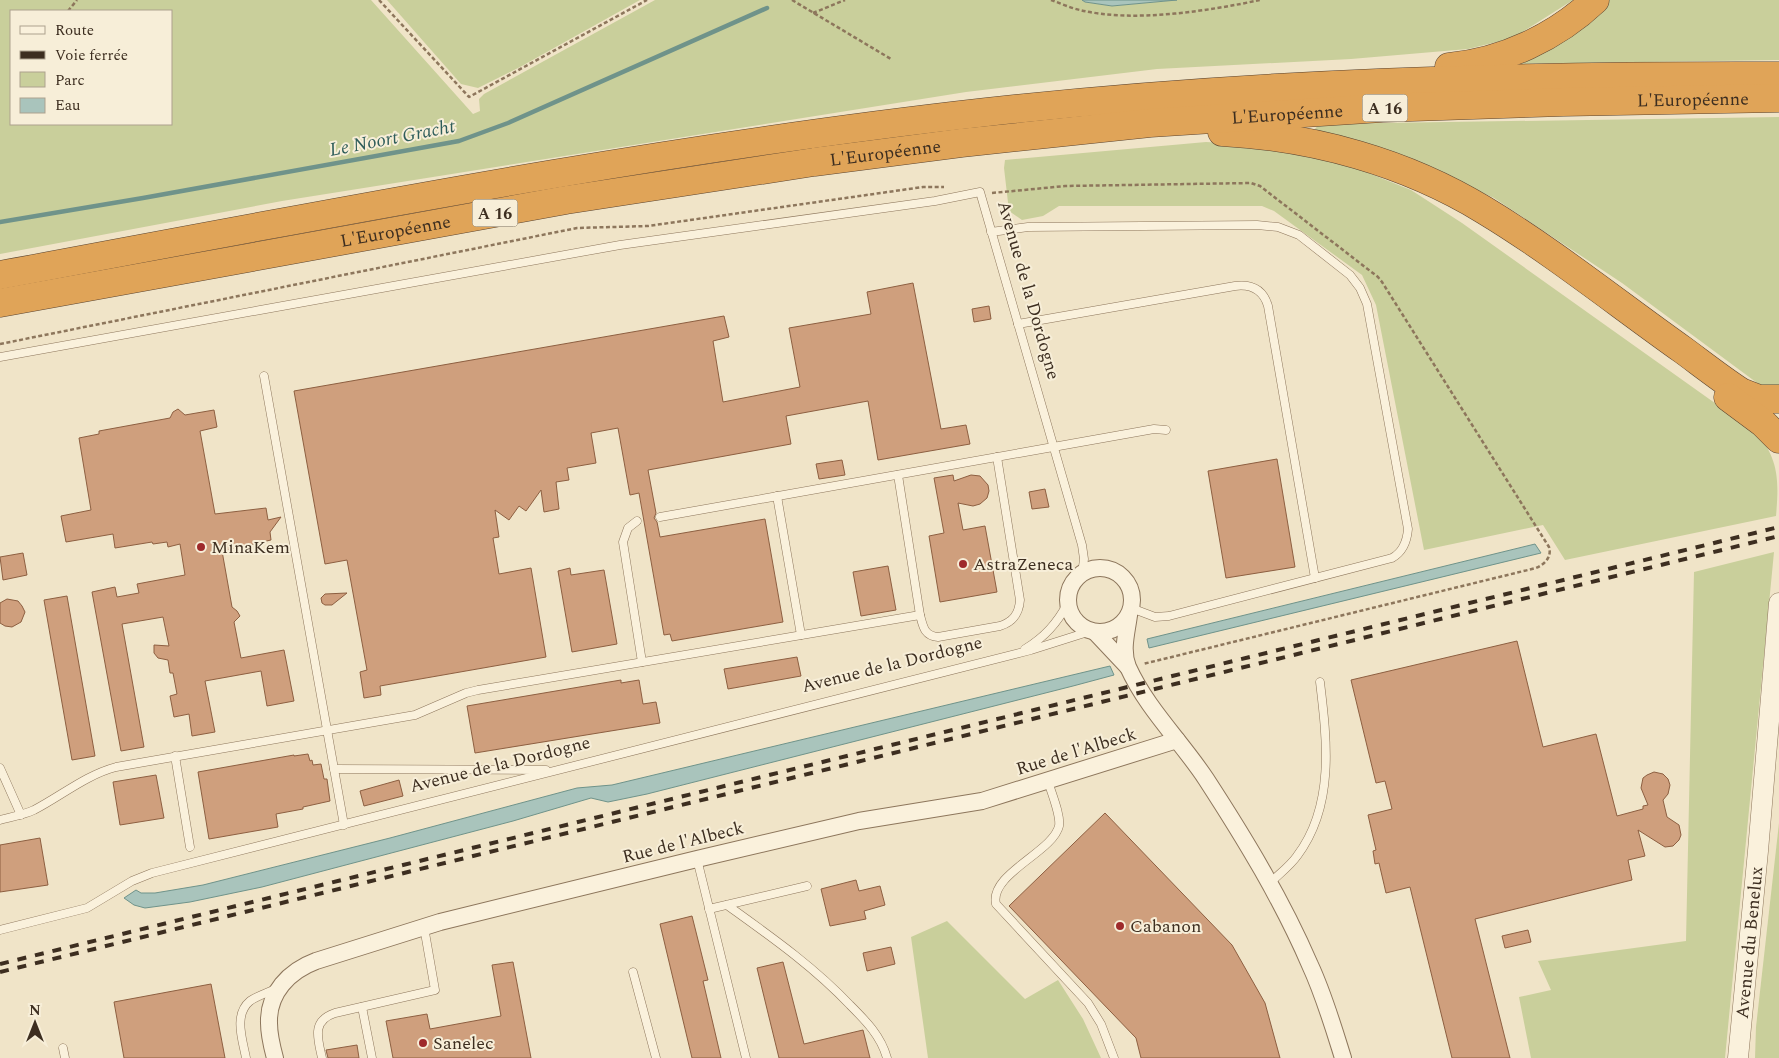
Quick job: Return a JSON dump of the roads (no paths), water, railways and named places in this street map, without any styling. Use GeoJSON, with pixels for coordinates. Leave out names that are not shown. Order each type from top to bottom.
{"type":"FeatureCollection","features":[{"type":"Feature","properties":{"kind":"highway"},"geometry":{"type":"LineString","coordinates":[[1124,100],[1348,74],[1454,67],[1478,63],[1506,54],[1540,39],[1565,24],[1595,0]]}},
{"type":"Feature","properties":{"kind":"highway","name":"L'Européenne"},"geometry":{"type":"LineString","coordinates":[[0,275],[454,191],[733,145],[984,112],[1286,88],[1436,81],[1779,76]]}},
{"type":"Feature","properties":{"kind":"highway","name":"L'Européenne"},"geometry":{"type":"LineString","coordinates":[[0,303],[566,200],[840,158],[993,139],[1166,122],[1374,108],[1779,98]]}},
{"type":"Feature","properties":{"kind":"highway"},"geometry":{"type":"LineString","coordinates":[[993,139],[1135,136],[1195,132],[1248,133],[1283,137],[1332,147],[1365,157],[1450,192],[1496,217],[1741,392],[1759,399],[1779,399]]}},
{"type":"Feature","properties":{"kind":"highway"},"geometry":{"type":"LineString","coordinates":[[1410,174],[1460,205],[1756,417],[1779,439]]}},
{"type":"Feature","properties":{"kind":"street"},"geometry":{"type":"LineString","coordinates":[[1129,668],[1124,651],[1132,599],[1131,590],[1127,582],[1120,575],[1104,568],[1090,569],[1082,574],[1071,586],[1068,594],[1068,603],[1072,615],[1076,622],[1093,632],[1129,668],[1158,714],[1204,777],[1270,883],[1310,965],[1323,997],[1343,1058]]}},
{"type":"Feature","properties":{"kind":"street","name":"Avenue du Benelux"},"geometry":{"type":"LineString","coordinates":[[1740,1058],[1779,603]]}},
{"type":"Feature","properties":{"kind":"street"},"geometry":{"type":"LineString","coordinates":[[1093,632],[1109,631],[1117,628],[1130,611]]}},
{"type":"Feature","properties":{"kind":"street","name":"Avenue du Benelux"},"geometry":{"type":"LineString","coordinates":[[1758,851],[1779,709]]}},
{"type":"Feature","properties":{"kind":"street","name":"Rue de l'Albeck"},"geometry":{"type":"LineString","coordinates":[[274,1058],[269,1020],[274,999],[281,986],[294,971],[308,964],[424,927],[697,859],[859,820],[974,803],[1177,740]]}},
{"type":"Feature","properties":{"kind":"lane","name":"Avenue de la Dordogne"},"geometry":{"type":"LineString","coordinates":[[0,358],[620,245],[935,201],[980,192],[1082,545],[1084,559],[1082,574]]}},
{"type":"Feature","properties":{"kind":"lane"},"geometry":{"type":"LineString","coordinates":[[991,232],[1028,227],[1269,225],[1286,228],[1299,235],[1350,275],[1360,288],[1370,313],[1408,529],[1408,535],[1401,551],[1392,558],[1162,617],[1130,611]]}},
{"type":"Feature","properties":{"kind":"lane"},"geometry":{"type":"LineString","coordinates":[[1018,324],[1235,286],[1245,286],[1259,290],[1265,297],[1268,306],[1314,578]]}},
{"type":"Feature","properties":{"kind":"lane"},"geometry":{"type":"LineString","coordinates":[[264,376],[344,825]]}},
{"type":"Feature","properties":{"kind":"lane"},"geometry":{"type":"LineString","coordinates":[[660,516],[1154,429],[1166,430]]}},
{"type":"Feature","properties":{"kind":"lane"},"geometry":{"type":"LineString","coordinates":[[898,475],[920,614],[926,632],[931,636],[938,637],[1004,625],[1018,613],[1020,595],[997,457]]}},
{"type":"Feature","properties":{"kind":"lane"},"geometry":{"type":"LineString","coordinates":[[777,496],[801,635]]}},
{"type":"Feature","properties":{"kind":"lane"},"geometry":{"type":"LineString","coordinates":[[637,521],[630,525],[623,542],[642,662]]}},
{"type":"Feature","properties":{"kind":"lane","name":"Avenue de la Dordogne"},"geometry":{"type":"LineString","coordinates":[[1016,653],[1031,646],[1044,636],[1068,603]]}},
{"type":"Feature","properties":{"kind":"lane"},"geometry":{"type":"LineString","coordinates":[[0,820],[34,810],[84,780],[108,769],[414,715],[466,693],[478,690],[920,614]]}},
{"type":"Feature","properties":{"kind":"lane","name":"Avenue de la Dordogne"},"geometry":{"type":"LineString","coordinates":[[0,930],[87,908],[132,881],[146,875],[1031,650],[1093,632]]}},
{"type":"Feature","properties":{"kind":"lane"},"geometry":{"type":"LineString","coordinates":[[1270,883],[1297,856],[1314,826],[1320,805],[1325,773],[1326,748],[1320,682]]}},
{"type":"Feature","properties":{"kind":"lane"},"geometry":{"type":"LineString","coordinates":[[175,756],[190,848]]}},
{"type":"Feature","properties":{"kind":"lane"},"geometry":{"type":"LineString","coordinates":[[0,768],[21,815]]}},
{"type":"Feature","properties":{"kind":"lane"},"geometry":{"type":"LineString","coordinates":[[334,769],[558,770]]}},
{"type":"Feature","properties":{"kind":"lane"},"geometry":{"type":"LineString","coordinates":[[1048,781],[1059,826],[1050,840],[1000,884],[995,896],[996,904],[1088,1004],[1101,1024],[1114,1058]]}},
{"type":"Feature","properties":{"kind":"lane"},"geometry":{"type":"LineString","coordinates":[[697,859],[746,1058]]}},
{"type":"Feature","properties":{"kind":"lane"},"geometry":{"type":"LineString","coordinates":[[709,909],[807,886]]}},
{"type":"Feature","properties":{"kind":"lane"},"geometry":{"type":"LineString","coordinates":[[727,905],[801,959],[840,994],[874,1031],[883,1045],[887,1058]]}},
{"type":"Feature","properties":{"kind":"lane"},"geometry":{"type":"LineString","coordinates":[[322,1058],[317,1034],[321,1021],[329,1015],[435,990],[424,927]]}},
{"type":"Feature","properties":{"kind":"lane"},"geometry":{"type":"LineString","coordinates":[[633,972],[656,1058]]}},
{"type":"Feature","properties":{"kind":"lane"},"geometry":{"type":"LineString","coordinates":[[246,1058],[240,1029],[243,1010],[255,998],[281,986]]}},
{"type":"Feature","properties":{"kind":"lane"},"geometry":{"type":"LineString","coordinates":[[362,1007],[372,1058]]}},
{"type":"Feature","properties":{"kind":"lane"},"geometry":{"type":"LineString","coordinates":[[63,1048],[65,1058]]}},
{"type":"Feature","properties":{"kind":"water"},"geometry":{"type":"Polygon","coordinates":[[[1082,0],[1177,0],[1112,6],[1082,0]]]}},
{"type":"Feature","properties":{"kind":"water"},"geometry":{"type":"Polygon","coordinates":[[[1535,544],[1541,553],[1149,648],[1147,639],[1535,544]]]}},
{"type":"Feature","properties":{"kind":"water"},"geometry":{"type":"Polygon","coordinates":[[[1110,666],[1114,675],[1073,686],[647,794],[608,802],[591,798],[513,821],[262,887],[190,902],[145,908],[134,905],[124,898],[136,890],[141,893],[155,893],[203,885],[577,788],[612,785],[1110,666]]]}},
{"type":"Feature","properties":{"kind":"waterway","name":"Le Noort Gracht"},"geometry":{"type":"LineString","coordinates":[[0,222],[459,141],[508,123],[767,8]]}},
{"type":"Feature","properties":{"kind":"railway"},"geometry":{"type":"LineString","coordinates":[[0,964],[1779,527]]}},
{"type":"Feature","properties":{"kind":"railway"},"geometry":{"type":"LineString","coordinates":[[0,972],[1779,536]]}},
{"type":"Feature","properties":{"kind":"place","name":"MinaKem"},"geometry":{"type":"Point","coordinates":[201,547]}},
{"type":"Feature","properties":{"kind":"place","name":"AstraZeneca"},"geometry":{"type":"Point","coordinates":[963,564]}},
{"type":"Feature","properties":{"kind":"place","name":"Cabanon"},"geometry":{"type":"Point","coordinates":[1120,926]}},
{"type":"Feature","properties":{"kind":"place","name":"Sanelec"},"geometry":{"type":"Point","coordinates":[423,1043]}}]}
